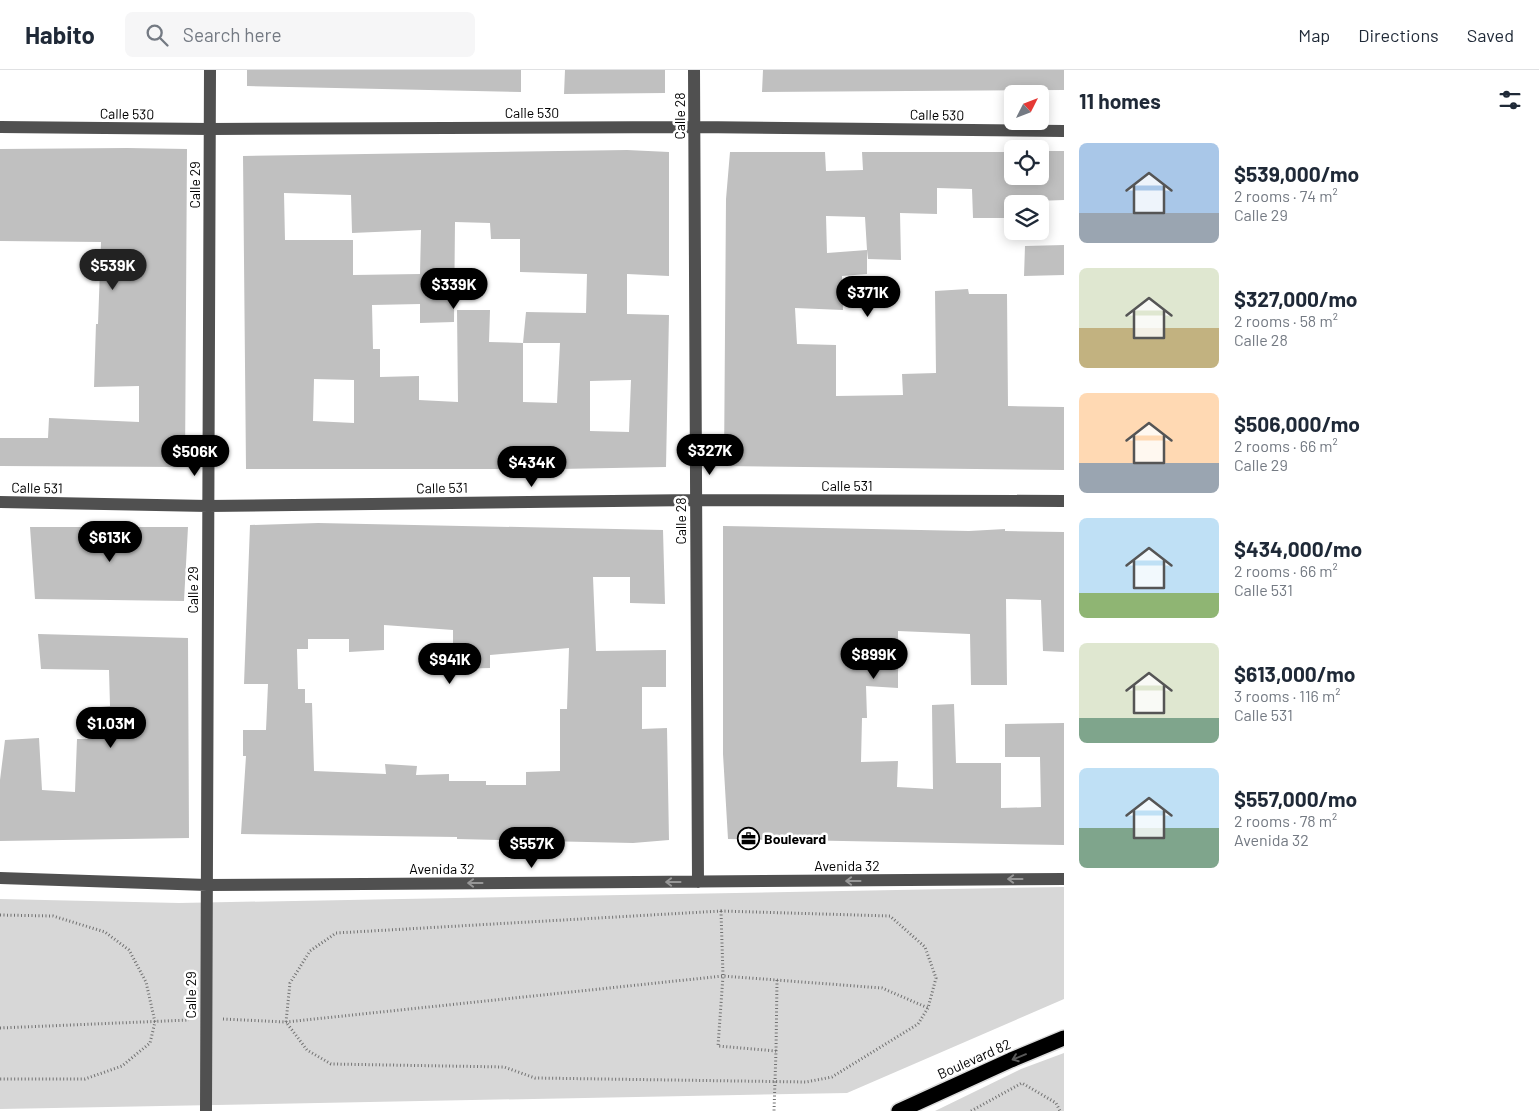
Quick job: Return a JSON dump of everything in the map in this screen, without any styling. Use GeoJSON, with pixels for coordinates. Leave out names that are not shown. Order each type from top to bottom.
{"type":"FeatureCollection","features":[{"type":"Feature","properties":{"kind":"highway","name":"Boulevard 82"},"geometry":{"type":"LineString","coordinates":[[899,1111],[1064,1038]]}},
{"type":"Feature","properties":{"kind":"street","name":"Calle 29"},"geometry":{"type":"LineString","coordinates":[[206,1111],[210,70]]}},
{"type":"Feature","properties":{"kind":"street","name":"Calle 28"},"geometry":{"type":"LineString","coordinates":[[694,70],[698,882]]}},
{"type":"Feature","properties":{"kind":"street","name":"Calle 530"},"geometry":{"type":"LineString","coordinates":[[0,127],[210,130],[694,127],[1064,131]]}},
{"type":"Feature","properties":{"kind":"street","name":"Calle 531"},"geometry":{"type":"LineString","coordinates":[[0,502],[208,506],[696,500],[1064,501]]}},
{"type":"Feature","properties":{"kind":"street","name":"Avenida 32"},"geometry":{"type":"LineString","coordinates":[[0,878],[207,885],[1064,879]]}},
{"type":"Feature","properties":{"kind":"path"},"geometry":{"type":"LineString","coordinates":[[721,911],[722,976],[718,1046],[776,1051]]}},
{"type":"Feature","properties":{"kind":"path"},"geometry":{"type":"LineString","coordinates":[[721,911],[890,916],[925,947],[936,978],[928,1008],[918,1024],[832,1078],[806,1082],[535,1078],[504,1067],[331,1064],[307,1050],[286,1022],[290,983],[310,951],[336,934],[721,911]]}},
{"type":"Feature","properties":{"kind":"path"},"geometry":{"type":"LineString","coordinates":[[0,915],[53,916],[105,932],[129,950],[146,982],[155,1022],[150,1043],[122,1066],[85,1079],[0,1079]]}},
{"type":"Feature","properties":{"kind":"path"},"geometry":{"type":"LineString","coordinates":[[0,1028],[206,1019],[286,1022],[722,976],[882,988],[928,1008]]}},
{"type":"Feature","properties":{"kind":"path"},"geometry":{"type":"LineString","coordinates":[[774,1111],[777,980]]}},
{"type":"Feature","properties":{"kind":"path"},"geometry":{"type":"LineString","coordinates":[[971,1111],[1022,1083],[1056,1103],[1060,1111]]}},
{"type":"Feature","properties":{"kind":"shaded area"},"geometry":{"type":"Polygon","coordinates":[[[1064,887],[1064,999],[847,1093],[0,1109],[0,899],[179,903],[1064,887]]]}},
{"type":"Feature","properties":{"kind":"shaded area"},"geometry":{"type":"Polygon","coordinates":[[[1064,1053],[1064,1111],[935,1111],[1021,1069],[1064,1053]]]}},
{"type":"Feature","properties":{"kind":"building"},"geometry":{"type":"Polygon","coordinates":[[[247,70],[521,70],[521,92],[247,86],[247,70]]]}},
{"type":"Feature","properties":{"kind":"building"},"geometry":{"type":"Polygon","coordinates":[[[565,70],[665,70],[665,93],[564,94],[565,70]]]}},
{"type":"Feature","properties":{"kind":"building"},"geometry":{"type":"Polygon","coordinates":[[[763,70],[1064,70],[1064,90],[1049,90],[1049,85],[1004,85],[1004,90],[762,92],[763,70]]]}},
{"type":"Feature","properties":{"kind":"building"},"geometry":{"type":"Polygon","coordinates":[[[0,149],[187,149],[185,467],[0,466],[0,438],[48,438],[49,418],[139,422],[139,386],[94,387],[101,242],[0,241],[0,149]]]}},
{"type":"Feature","properties":{"kind":"building"},"geometry":{"type":"Polygon","coordinates":[[[627,150],[669,152],[669,276],[627,274],[627,314],[669,315],[666,467],[559,469],[523,464],[522,469],[246,469],[243,156],[627,150]],[[284,193],[285,240],[353,240],[353,275],[420,274],[421,230],[352,233],[351,195],[284,193]],[[455,222],[454,322],[420,323],[420,304],[372,305],[373,349],[380,349],[380,377],[419,376],[419,400],[458,402],[457,310],[490,310],[489,342],[523,343],[526,312],[586,313],[587,274],[520,272],[520,239],[491,239],[490,223],[455,222]],[[523,343],[523,402],[557,403],[560,343],[523,343]],[[314,379],[313,421],[354,423],[354,380],[314,379]],[[631,380],[590,381],[590,431],[629,432],[631,380]]]}},
{"type":"Feature","properties":{"kind":"building"},"geometry":{"type":"Polygon","coordinates":[[[1049,151],[1064,151],[1064,200],[1049,201],[1049,195],[1004,195],[1004,218],[973,218],[972,189],[937,188],[937,214],[900,213],[901,260],[868,259],[867,250],[867,274],[842,276],[843,310],[795,308],[797,344],[836,345],[836,396],[903,395],[902,374],[936,373],[935,291],[968,289],[969,294],[1007,294],[1008,406],[1064,407],[1064,470],[724,466],[726,199],[730,152],[825,152],[826,171],[863,170],[862,152],[1004,152],[1004,185],[1049,185],[1049,151]],[[826,216],[827,253],[867,250],[865,217],[826,216]]]}},
{"type":"Feature","properties":{"kind":"building"},"geometry":{"type":"Polygon","coordinates":[[[1064,245],[1064,275],[1024,276],[1025,246],[1064,245]]]}},
{"type":"Feature","properties":{"kind":"building"},"geometry":{"type":"Polygon","coordinates":[[[318,523],[663,530],[665,604],[630,603],[630,577],[593,577],[596,651],[666,650],[666,687],[642,687],[642,729],[667,728],[669,840],[633,843],[457,839],[457,837],[241,834],[246,756],[243,756],[243,730],[266,730],[268,684],[244,684],[250,525],[318,523]],[[384,625],[384,650],[349,652],[349,639],[308,639],[308,649],[297,649],[298,689],[305,689],[305,703],[312,703],[314,771],[386,774],[385,764],[417,766],[416,775],[449,774],[449,781],[486,781],[486,785],[526,785],[526,772],[560,771],[560,709],[567,709],[569,648],[490,655],[490,668],[453,669],[453,630],[384,625]]]}},
{"type":"Feature","properties":{"kind":"building"},"geometry":{"type":"Polygon","coordinates":[[[723,526],[969,531],[1005,529],[1005,531],[1064,532],[1064,652],[1043,651],[1041,600],[1006,599],[1007,685],[971,685],[970,634],[898,631],[898,688],[866,686],[867,718],[862,718],[861,762],[898,761],[897,787],[933,789],[932,705],[954,704],[956,763],[1001,763],[1001,808],[1041,807],[1040,757],[1005,757],[1005,724],[1064,723],[1064,845],[728,839],[723,754],[723,526]]]}},
{"type":"Feature","properties":{"kind":"building"},"geometry":{"type":"Polygon","coordinates":[[[30,527],[188,527],[184,601],[35,599],[30,527]]]}},
{"type":"Feature","properties":{"kind":"building"},"geometry":{"type":"Polygon","coordinates":[[[38,634],[188,638],[189,838],[0,841],[0,780],[5,740],[39,738],[42,790],[75,792],[77,739],[99,739],[100,707],[110,706],[109,670],[41,669],[38,634]]]}},
{"type":"Feature","properties":{"kind":"place","name":"Boulevard"},"geometry":{"type":"Point","coordinates":[748,839]}}]}
